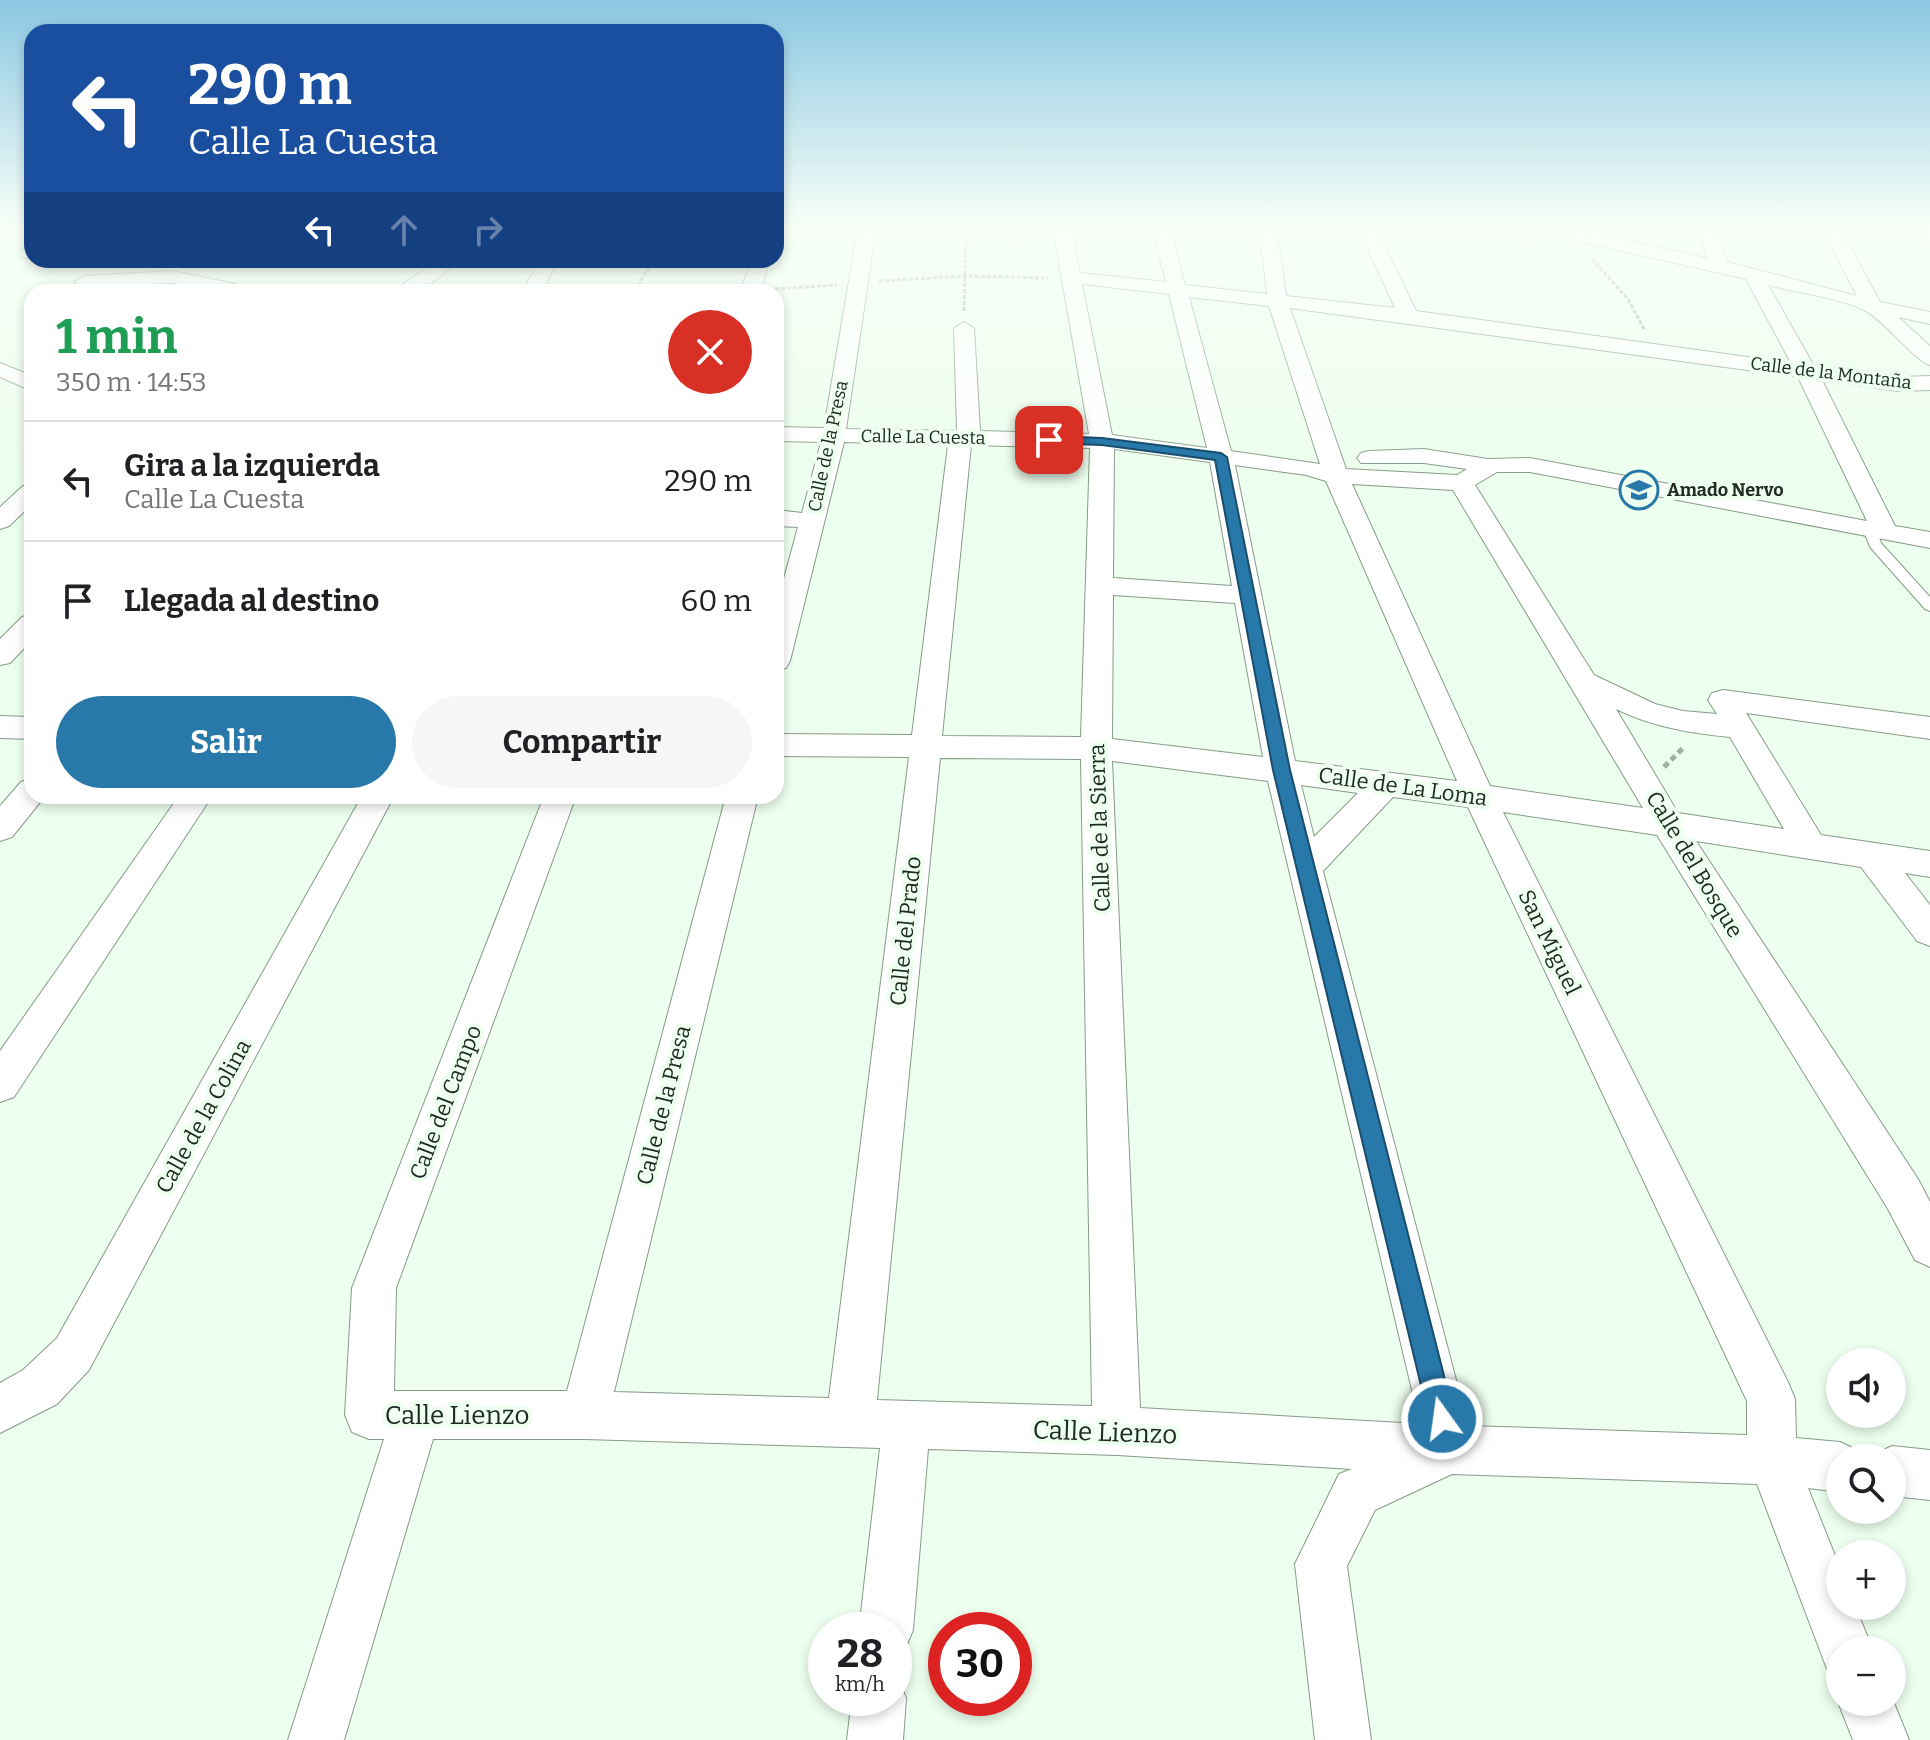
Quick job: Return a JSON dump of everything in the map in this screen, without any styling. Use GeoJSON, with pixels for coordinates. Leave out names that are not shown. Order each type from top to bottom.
{"type":"FeatureCollection","features":[{"type":"Feature","properties":{"kind":"street","name":"Calle de la Presa"},"geometry":{"type":"LineString","coordinates":[[784,630],[834,435],[854,309]]}},
{"type":"Feature","properties":{"kind":"street","name":"Calle de la Sierra"},"geometry":{"type":"LineString","coordinates":[[1075,309],[1102,441],[1096,748],[1117,1431]]}},
{"type":"Feature","properties":{"kind":"street"},"geometry":{"type":"LineString","coordinates":[[1180,309],[1221,457],[1281,770],[1450,1450],[1357,1492],[1321,1564],[1343,1740]]}},
{"type":"Feature","properties":{"kind":"street","name":"San Miguel"},"geometry":{"type":"LineString","coordinates":[[1280,309],[1325,467],[1479,796],[1771,1399],[1772,1460],[1841,1636]]}},
{"type":"Feature","properties":{"kind":"street","name":"Calle de la Montaña"},"geometry":{"type":"LineString","coordinates":[[1352,309],[1898,384],[1930,383]]}},
{"type":"Feature","properties":{"kind":"street"},"geometry":{"type":"LineString","coordinates":[[1405,309],[1408,316]]}},
{"type":"Feature","properties":{"kind":"street"},"geometry":{"type":"LineString","coordinates":[[1772,309],[1807,372],[1877,531]]}},
{"type":"Feature","properties":{"kind":"street"},"geometry":{"type":"LineString","coordinates":[[1878,309],[1923,335],[1930,359]]}},
{"type":"Feature","properties":{"kind":"street"},"geometry":{"type":"LineString","coordinates":[[1887,309],[1930,318]]}},
{"type":"Feature","properties":{"kind":"street","name":"Calle del Prado"},"geometry":{"type":"LineString","coordinates":[[850,1425],[925,746],[964,438],[964,328]]}},
{"type":"Feature","properties":{"kind":"street"},"geometry":{"type":"LineString","coordinates":[[0,369],[24,380]]}},
{"type":"Feature","properties":{"kind":"street","name":"Calle La Cuesta"},"geometry":{"type":"LineString","coordinates":[[784,434],[1102,441],[1461,483]]}},
{"type":"Feature","properties":{"kind":"street","name":"Calle La Cuesta"},"geometry":{"type":"LineString","coordinates":[[1325,467],[1424,456],[1492,465],[1530,465],[1930,540]]}},
{"type":"Feature","properties":{"kind":"street"},"geometry":{"type":"LineString","coordinates":[[1461,483],[1492,465]]}},
{"type":"Feature","properties":{"kind":"street","name":"Calle del Bosque"},"geometry":{"type":"LineString","coordinates":[[1461,483],[1647,785],[1667,824],[1916,1192],[1930,1245]]}},
{"type":"Feature","properties":{"kind":"street"},"geometry":{"type":"LineString","coordinates":[[0,521],[24,498]]}},
{"type":"Feature","properties":{"kind":"street"},"geometry":{"type":"LineString","coordinates":[[784,519],[812,521]]}},
{"type":"Feature","properties":{"kind":"street"},"geometry":{"type":"LineString","coordinates":[[1099,586],[1248,595]]}},
{"type":"Feature","properties":{"kind":"street"},"geometry":{"type":"LineString","coordinates":[[0,656],[24,631]]}},
{"type":"Feature","properties":{"kind":"street"},"geometry":{"type":"LineString","coordinates":[[1584,682],[1645,711],[1683,722],[1730,714],[1930,728]]}},
{"type":"Feature","properties":{"kind":"street"},"geometry":{"type":"LineString","coordinates":[[1730,714],[1811,846]]}},
{"type":"Feature","properties":{"kind":"street"},"geometry":{"type":"LineString","coordinates":[[0,727],[24,728]]}},
{"type":"Feature","properties":{"kind":"street","name":"Calle de La Loma"},"geometry":{"type":"LineString","coordinates":[[784,745],[1096,748],[1479,796],[1930,864]]}},
{"type":"Feature","properties":{"kind":"street"},"geometry":{"type":"LineString","coordinates":[[1305,868],[1386,784]]}},
{"type":"Feature","properties":{"kind":"street"},"geometry":{"type":"LineString","coordinates":[[0,1084],[191,804]]}},
{"type":"Feature","properties":{"kind":"street","name":"Calle de la Colina"},"geometry":{"type":"LineString","coordinates":[[0,1409],[40,1387],[73,1354],[374,804]]}},
{"type":"Feature","properties":{"kind":"street","name":"Calle del Campo"},"geometry":{"type":"LineString","coordinates":[[316,1740],[392,1415],[374,1288],[557,804]]}},
{"type":"Feature","properties":{"kind":"street","name":"Calle de la Presa"},"geometry":{"type":"LineString","coordinates":[[585,1415],[740,804]]}},
{"type":"Feature","properties":{"kind":"street"},"geometry":{"type":"LineString","coordinates":[[1871,855],[1930,931]]}},
{"type":"Feature","properties":{"kind":"street","name":"Calle Lienzo"},"geometry":{"type":"LineString","coordinates":[[392,1415],[585,1415],[1117,1431],[1450,1450],[1772,1460],[1826,1466]]}},
{"type":"Feature","properties":{"kind":"street"},"geometry":{"type":"LineString","coordinates":[[888,1612],[906,1426]]}},
{"type":"Feature","properties":{"kind":"street"},"geometry":{"type":"LineString","coordinates":[[1906,1472],[1930,1475]]}},
{"type":"Feature","properties":{"kind":"street"},"geometry":{"type":"LineString","coordinates":[[875,1740],[877,1716]]}},
{"type":"Feature","properties":{"kind":"street"},"geometry":{"type":"LineString","coordinates":[[1872,1716],[1881,1740]]}},
{"type":"Feature","properties":{"kind":"lane"},"geometry":{"type":"LineString","coordinates":[[1877,531],[1875,544],[1930,606]]}},
{"type":"Feature","properties":{"kind":"path"},"geometry":{"type":"LineString","coordinates":[[964,309],[964,328]]}},
{"type":"Feature","properties":{"kind":"path"},"geometry":{"type":"LineString","coordinates":[[1633,309],[1655,351]]}},
{"type":"Feature","properties":{"kind":"place","name":"Amado Nervo"},"geometry":{"type":"Point","coordinates":[1639,490]}},
{"type":"Feature","properties":{"kind":"route"},"geometry":{"type":"LineString","coordinates":[[1049,440],[1102,441],[1221,457],[1281,770],[1442,1419]]}}]}
